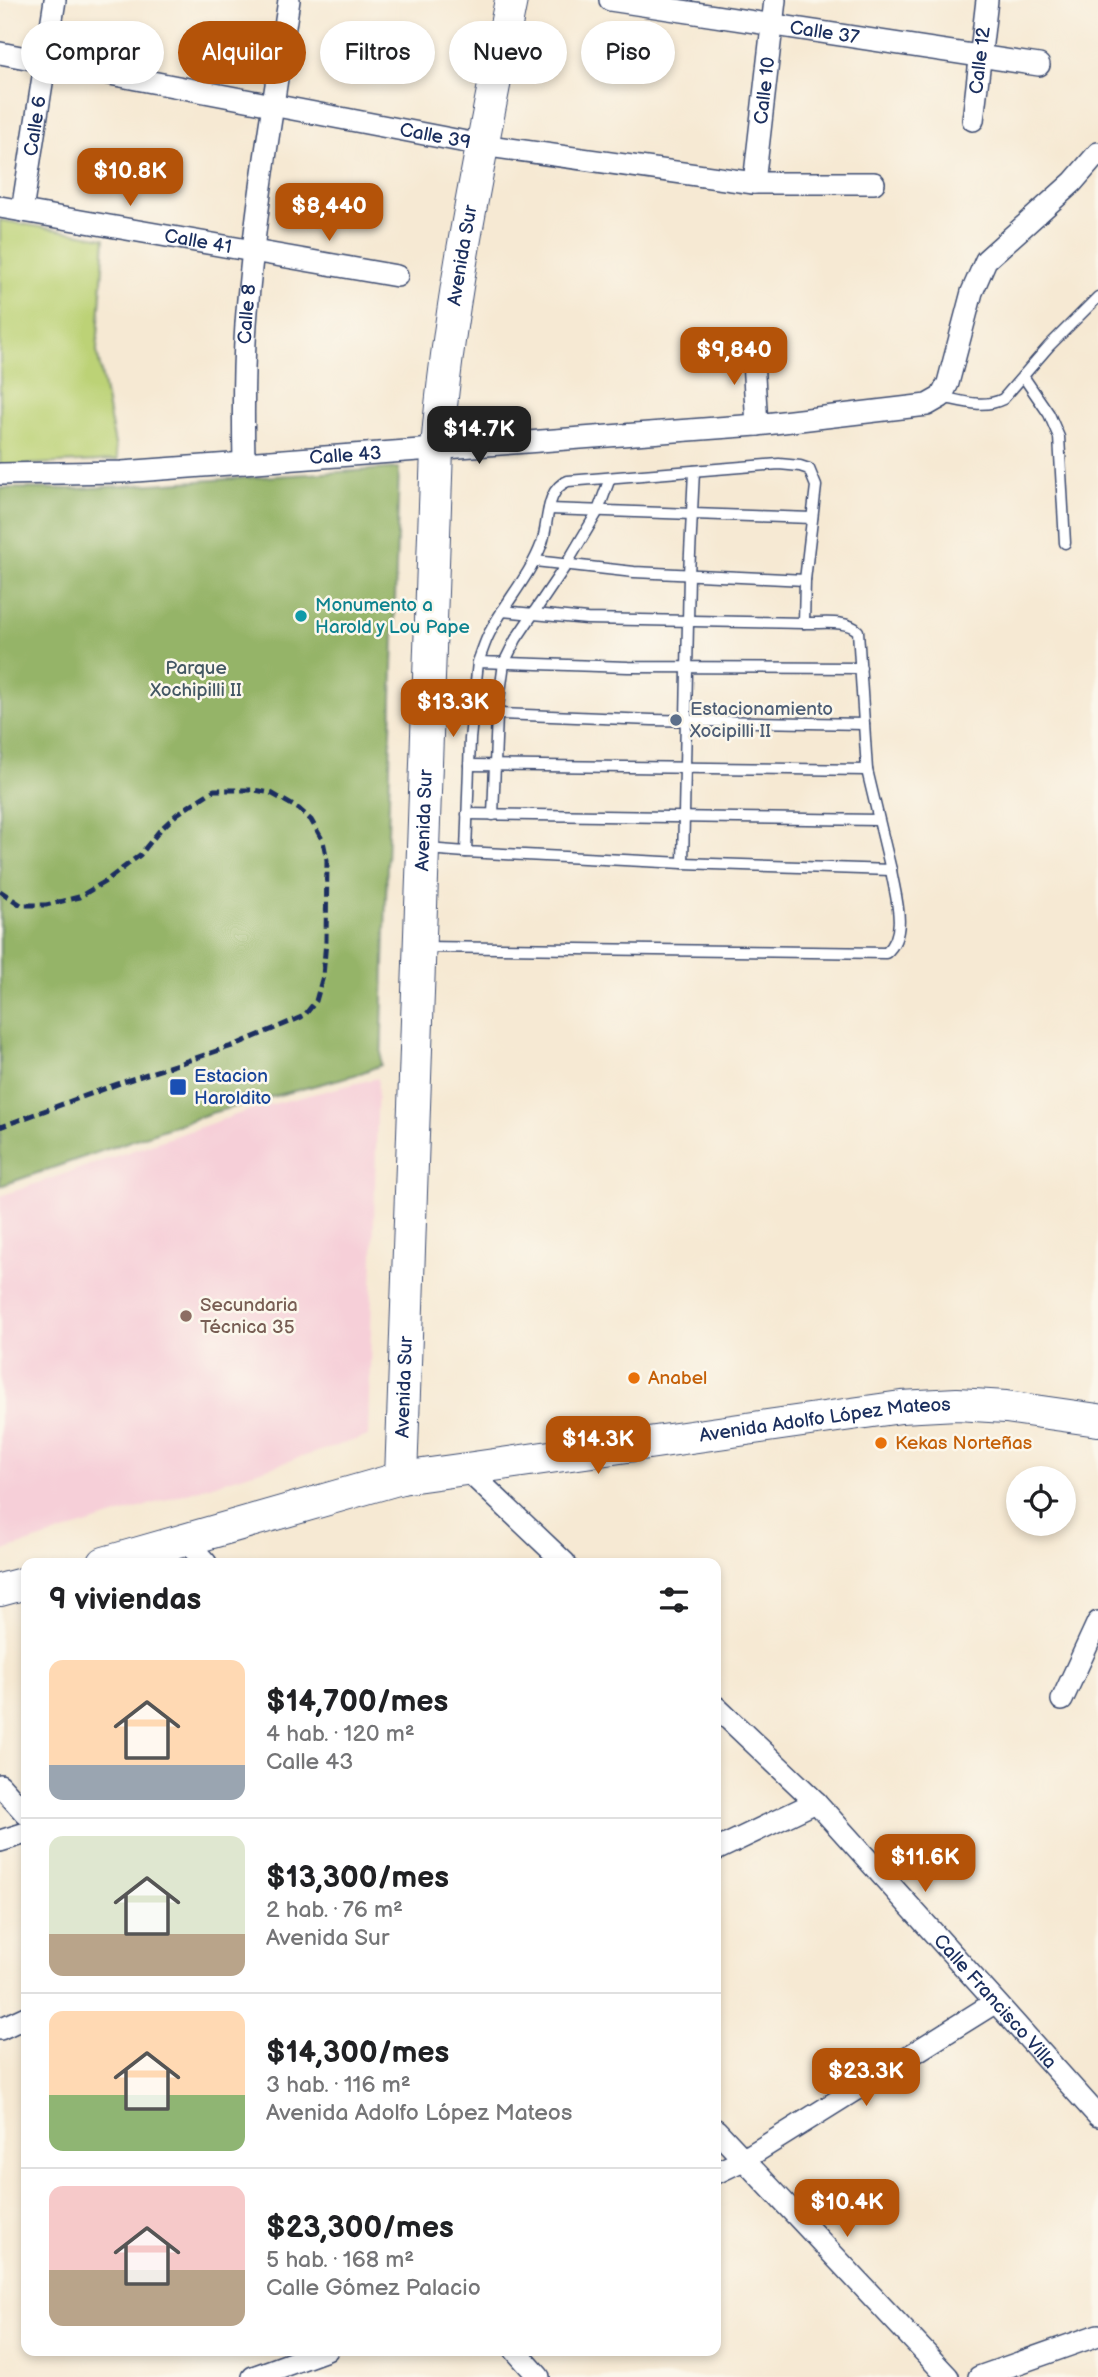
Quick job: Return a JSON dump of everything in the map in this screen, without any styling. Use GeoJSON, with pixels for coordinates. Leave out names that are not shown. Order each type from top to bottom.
{"type":"FeatureCollection","features":[{"type":"Feature","properties":{"kind":"street","name":"Calle 6"},"geometry":{"type":"LineString","coordinates":[[52,21],[55,0]]}},
{"type":"Feature","properties":{"kind":"street","name":"Calle 8"},"geometry":{"type":"LineString","coordinates":[[244,463],[246,326],[253,250],[289,0]]}},
{"type":"Feature","properties":{"kind":"street","name":"Avenida Sur"},"geometry":{"type":"LineString","coordinates":[[401,1478],[437,449],[449,344],[482,145],[511,0]]}},
{"type":"Feature","properties":{"kind":"street","name":"Calle 37"},"geometry":{"type":"LineString","coordinates":[[610,0],[1039,65]]}},
{"type":"Feature","properties":{"kind":"street","name":"Calle 10"},"geometry":{"type":"LineString","coordinates":[[754,183],[775,0]]}},
{"type":"Feature","properties":{"kind":"street","name":"Calle 12"},"geometry":{"type":"LineString","coordinates":[[972,120],[987,0]]}},
{"type":"Feature","properties":{"kind":"street","name":"Calle 39"},"geometry":{"type":"LineString","coordinates":[[0,53],[21,57]]}},
{"type":"Feature","properties":{"kind":"street","name":"Calle 39"},"geometry":{"type":"LineString","coordinates":[[164,83],[482,145],[754,183],[874,183]]}},
{"type":"Feature","properties":{"kind":"street","name":"Calle 6"},"geometry":{"type":"LineString","coordinates":[[22,212],[42,84]]}},
{"type":"Feature","properties":{"kind":"street"},"geometry":{"type":"LineString","coordinates":[[941,397],[959,346],[972,292],[986,260],[1073,181],[1098,153]]}},
{"type":"Feature","properties":{"kind":"street","name":"Calle 41"},"geometry":{"type":"LineString","coordinates":[[0,207],[397,276]]}},
{"type":"Feature","properties":{"kind":"street"},"geometry":{"type":"LineString","coordinates":[[752,345],[757,425]]}},
{"type":"Feature","properties":{"kind":"street","name":"Calle 43"},"geometry":{"type":"LineString","coordinates":[[0,474],[122,472],[757,425],[916,407],[941,397]]}},
{"type":"Feature","properties":{"kind":"street","name":"Avenida Adolfo López Mateos"},"geometry":{"type":"LineString","coordinates":[[146,1558],[196,1552],[401,1478],[901,1407],[957,1404],[1006,1407],[1098,1420]]}},
{"type":"Feature","properties":{"kind":"street"},"geometry":{"type":"LineString","coordinates":[[466,1469],[560,1558]]}},
{"type":"Feature","properties":{"kind":"street"},"geometry":{"type":"LineString","coordinates":[[0,1590],[21,1584]]}},
{"type":"Feature","properties":{"kind":"street"},"geometry":{"type":"LineString","coordinates":[[1062,1700],[1098,1622]]}},
{"type":"Feature","properties":{"kind":"street","name":"Calle Francisco Villa"},"geometry":{"type":"LineString","coordinates":[[721,1712],[816,1802],[1098,2116]]}},
{"type":"Feature","properties":{"kind":"street"},"geometry":{"type":"LineString","coordinates":[[0,1785],[21,1808]]}},
{"type":"Feature","properties":{"kind":"street"},"geometry":{"type":"LineString","coordinates":[[721,1848],[816,1802]]}},
{"type":"Feature","properties":{"kind":"street"},"geometry":{"type":"LineString","coordinates":[[0,1841],[21,1835]]}},
{"type":"Feature","properties":{"kind":"street"},"geometry":{"type":"LineString","coordinates":[[721,2171],[994,2003]]}},
{"type":"Feature","properties":{"kind":"street"},"geometry":{"type":"LineString","coordinates":[[0,2029],[21,2019]]}},
{"type":"Feature","properties":{"kind":"street"},"geometry":{"type":"LineString","coordinates":[[721,2136],[948,2377]]}},
{"type":"Feature","properties":{"kind":"street"},"geometry":{"type":"LineString","coordinates":[[979,2377],[1098,2335]]}},
{"type":"Feature","properties":{"kind":"street"},"geometry":{"type":"LineString","coordinates":[[253,2377],[311,2356]]}},
{"type":"Feature","properties":{"kind":"street"},"geometry":{"type":"LineString","coordinates":[[521,2356],[540,2377]]}},
{"type":"Feature","properties":{"kind":"lane"},"geometry":{"type":"LineString","coordinates":[[941,397],[976,404],[993,404],[1003,399],[1098,297]]}},
{"type":"Feature","properties":{"kind":"lane"},"geometry":{"type":"LineString","coordinates":[[1023,376],[1049,414],[1059,438],[1065,543]]}},
{"type":"Feature","properties":{"kind":"lane"},"geometry":{"type":"LineString","coordinates":[[466,852],[469,765],[478,662],[488,634],[535,561],[546,531],[553,493],[559,484],[568,481],[779,464],[809,469],[816,486],[805,580],[804,623]]}},
{"type":"Feature","properties":{"kind":"lane"},"geometry":{"type":"LineString","coordinates":[[683,863],[687,622],[694,471]]}},
{"type":"Feature","properties":{"kind":"lane"},"geometry":{"type":"LineString","coordinates":[[493,815],[497,714],[504,663],[516,639],[566,565],[598,511],[610,478]]}},
{"type":"Feature","properties":{"kind":"lane"},"geometry":{"type":"LineString","coordinates":[[549,509],[812,518]]}},
{"type":"Feature","properties":{"kind":"lane"},"geometry":{"type":"LineString","coordinates":[[535,561],[634,572],[805,580]]}},
{"type":"Feature","properties":{"kind":"lane"},"geometry":{"type":"LineString","coordinates":[[419,947],[886,953],[894,946],[899,931],[891,870],[867,770],[860,639],[853,626],[587,619],[502,611]]}},
{"type":"Feature","properties":{"kind":"lane"},"geometry":{"type":"LineString","coordinates":[[478,662],[861,668]]}},
{"type":"Feature","properties":{"kind":"lane"},"geometry":{"type":"LineString","coordinates":[[473,713],[864,724]]}},
{"type":"Feature","properties":{"kind":"lane"},"geometry":{"type":"LineString","coordinates":[[469,765],[867,770]]}},
{"type":"Feature","properties":{"kind":"lane"},"geometry":{"type":"LineString","coordinates":[[467,814],[878,820]]}},
{"type":"Feature","properties":{"kind":"lane"},"geometry":{"type":"LineString","coordinates":[[423,848],[683,863],[891,870]]}},
{"type":"Feature","properties":{"kind":"shaded area","name":"Secundaria Técnica 35"},"geometry":{"type":"Polygon","coordinates":[[[378,1078],[368,1436],[0,1552],[0,1196],[253,1109],[378,1078]]]}},
{"type":"Feature","properties":{"kind":"green space"},"geometry":{"type":"Polygon","coordinates":[[[0,220],[105,238],[97,351],[118,460],[0,466],[0,220]]]}},
{"type":"Feature","properties":{"kind":"green space","name":"Parque Xochipilli II"},"geometry":{"type":"Polygon","coordinates":[[[399,468],[381,1065],[358,1074],[211,1113],[0,1186],[0,488],[75,489],[399,468]]]}},
{"type":"Feature","properties":{"kind":"railway"},"geometry":{"type":"LineString","coordinates":[[0,891],[21,905],[46,905],[79,897],[106,881],[140,855],[177,814],[214,790],[254,790],[271,793],[299,809],[311,820],[323,841],[327,860],[323,976],[316,1001],[304,1016],[235,1045],[0,1127]]}},
{"type":"Feature","properties":{"kind":"place","name":"Monumento a Harold y Lou Pape"},"geometry":{"type":"Point","coordinates":[301,616]}},
{"type":"Feature","properties":{"kind":"place","name":"Estacionamiento Xocipilli II"},"geometry":{"type":"Point","coordinates":[676,720]}},
{"type":"Feature","properties":{"kind":"place","name":"Estacion Haroldito"},"geometry":{"type":"Point","coordinates":[178,1087]}},
{"type":"Feature","properties":{"kind":"place","name":"Secundaria Técnica 35"},"geometry":{"type":"Point","coordinates":[186,1316]}},
{"type":"Feature","properties":{"kind":"place","name":"Anabel"},"geometry":{"type":"Point","coordinates":[634,1378]}},
{"type":"Feature","properties":{"kind":"place","name":"Kekas Norteñas"},"geometry":{"type":"Point","coordinates":[881,1443]}}]}
